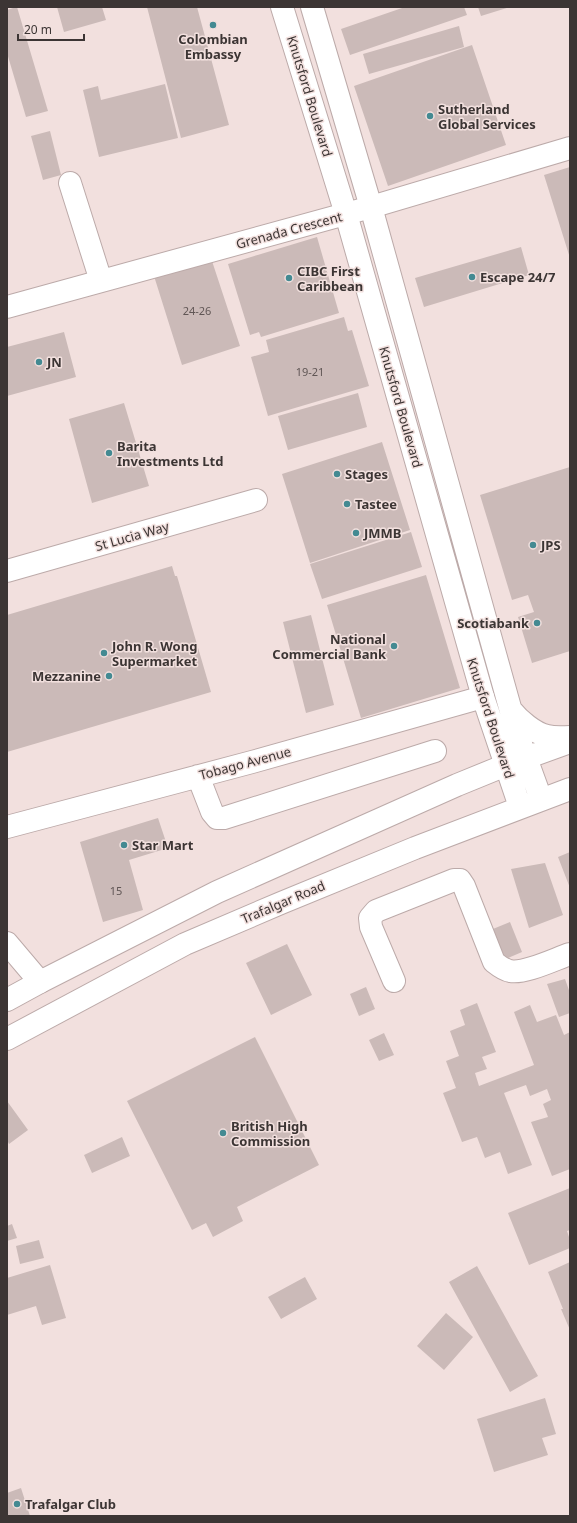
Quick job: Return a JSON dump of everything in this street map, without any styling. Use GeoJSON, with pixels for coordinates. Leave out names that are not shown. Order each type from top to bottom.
{"type":"FeatureCollection","features":[{"type":"Feature","properties":{"kind":"main road","name":"Knutsford Boulevard"},"geometry":{"type":"LineString","coordinates":[[282,7],[346,214],[483,697],[520,807]]}},
{"type":"Feature","properties":{"kind":"main road","name":"Knutsford Boulevard"},"geometry":{"type":"LineString","coordinates":[[312,7],[371,207],[511,710],[541,799]]}},
{"type":"Feature","properties":{"kind":"main road","name":"Grenada Crescent"},"geometry":{"type":"LineString","coordinates":[[7,307],[371,207],[570,148]]}},
{"type":"Feature","properties":{"kind":"main road"},"geometry":{"type":"LineString","coordinates":[[70,183],[101,281]]}},
{"type":"Feature","properties":{"kind":"main road","name":"St Lucia Way"},"geometry":{"type":"LineString","coordinates":[[7,571],[256,500]]}},
{"type":"Feature","properties":{"kind":"main road","name":"Tobago Avenue"},"geometry":{"type":"LineString","coordinates":[[7,827],[483,697]]}},
{"type":"Feature","properties":{"kind":"main road"},"geometry":{"type":"LineString","coordinates":[[511,710],[518,719],[546,736],[570,737]]}},
{"type":"Feature","properties":{"kind":"main road"},"geometry":{"type":"LineString","coordinates":[[457,785],[476,771],[484,761],[491,748],[491,718]]}},
{"type":"Feature","properties":{"kind":"main road"},"geometry":{"type":"LineString","coordinates":[[7,1000],[217,892],[457,785],[506,765],[570,742]]}},
{"type":"Feature","properties":{"kind":"main road"},"geometry":{"type":"LineString","coordinates":[[198,776],[212,812],[217,818],[224,818],[436,751]]}},
{"type":"Feature","properties":{"kind":"main road","name":"Trafalgar Road"},"geometry":{"type":"LineString","coordinates":[[7,1039],[185,944],[415,848],[570,789]]}},
{"type":"Feature","properties":{"kind":"main road"},"geometry":{"type":"LineString","coordinates":[[394,981],[372,927],[370,918],[376,911],[454,880],[460,880],[464,886],[494,962],[502,968],[511,971],[530,969],[570,954]]}},
{"type":"Feature","properties":{"kind":"main road"},"geometry":{"type":"LineString","coordinates":[[7,943],[40,982]]}},
{"type":"Feature","properties":{"kind":"building"},"geometry":{"type":"Polygon","coordinates":[[[17,7],[48,111],[26,117],[7,53],[7,10],[17,7]]]}},
{"type":"Feature","properties":{"kind":"building"},"geometry":{"type":"Polygon","coordinates":[[[57,7],[102,7],[106,20],[64,32],[57,7]]]}},
{"type":"Feature","properties":{"kind":"building"},"geometry":{"type":"Polygon","coordinates":[[[147,7],[197,7],[229,125],[181,138],[147,7]]]}},
{"type":"Feature","properties":{"kind":"building"},"geometry":{"type":"Polygon","coordinates":[[[405,7],[464,7],[467,15],[350,55],[341,29],[405,7]]]}},
{"type":"Feature","properties":{"kind":"building"},"geometry":{"type":"Polygon","coordinates":[[[478,7],[510,7],[481,16],[478,7]]]}},
{"type":"Feature","properties":{"kind":"building"},"geometry":{"type":"Polygon","coordinates":[[[459,26],[464,47],[369,74],[363,54],[459,26]]]}},
{"type":"Feature","properties":{"kind":"building","name":"Sutherland Global Services"},"geometry":{"type":"Polygon","coordinates":[[[472,45],[506,145],[388,186],[354,86],[472,45]]]}},
{"type":"Feature","properties":{"kind":"building"},"geometry":{"type":"Polygon","coordinates":[[[165,84],[178,138],[99,157],[83,90],[98,86],[101,100],[165,84]]]}},
{"type":"Feature","properties":{"kind":"building"},"geometry":{"type":"Polygon","coordinates":[[[50,131],[61,175],[43,180],[31,136],[50,131]]]}},
{"type":"Feature","properties":{"kind":"building"},"geometry":{"type":"Polygon","coordinates":[[[570,167],[570,258],[544,175],[570,167]]]}},
{"type":"Feature","properties":{"kind":"building"},"geometry":{"type":"Polygon","coordinates":[[[317,237],[339,313],[261,337],[259,332],[250,335],[228,264],[317,237]]]}},
{"type":"Feature","properties":{"kind":"building","name":"Escape 24/7"},"geometry":{"type":"Polygon","coordinates":[[[521,247],[529,275],[424,307],[415,278],[521,247]]]}},
{"type":"Feature","properties":{"kind":"building"},"geometry":{"type":"Polygon","coordinates":[[[211,258],[240,346],[182,365],[154,276],[211,258]]]}},
{"type":"Feature","properties":{"kind":"building"},"geometry":{"type":"Polygon","coordinates":[[[344,317],[348,331],[352,330],[369,386],[268,416],[251,357],[269,352],[266,340],[344,317]]]}},
{"type":"Feature","properties":{"kind":"building","name":"JN"},"geometry":{"type":"Polygon","coordinates":[[[64,332],[76,377],[7,396],[7,347],[64,332]]]}},
{"type":"Feature","properties":{"kind":"building"},"geometry":{"type":"Polygon","coordinates":[[[358,393],[367,427],[288,450],[278,416],[358,393]]]}},
{"type":"Feature","properties":{"kind":"building","name":"Barita Investments Ltd"},"geometry":{"type":"Polygon","coordinates":[[[124,403],[149,486],[92,503],[69,419],[124,403]]]}},
{"type":"Feature","properties":{"kind":"building"},"geometry":{"type":"Polygon","coordinates":[[[382,442],[410,530],[310,563],[282,474],[382,442]]]}},
{"type":"Feature","properties":{"kind":"building","name":"JPS"},"geometry":{"type":"Polygon","coordinates":[[[570,467],[570,651],[532,663],[518,617],[534,612],[528,595],[512,600],[480,495],[570,467]]]}},
{"type":"Feature","properties":{"kind":"building"},"geometry":{"type":"Polygon","coordinates":[[[411,532],[422,567],[322,599],[310,564],[411,532]]]}},
{"type":"Feature","properties":{"kind":"building","name":"John R. Wong Supermarket"},"geometry":{"type":"Polygon","coordinates":[[[172,566],[175,576],[177,576],[211,692],[7,752],[7,615],[172,566]]]}},
{"type":"Feature","properties":{"kind":"building","name":"National Commercial Bank"},"geometry":{"type":"Polygon","coordinates":[[[426,575],[460,688],[361,718],[327,605],[426,575]]]}},
{"type":"Feature","properties":{"kind":"building"},"geometry":{"type":"Polygon","coordinates":[[[311,615],[334,705],[306,713],[283,622],[311,615]]]}},
{"type":"Feature","properties":{"kind":"building"},"geometry":{"type":"Polygon","coordinates":[[[158,818],[168,848],[129,860],[143,910],[103,922],[80,842],[158,818]]]}},
{"type":"Feature","properties":{"kind":"building"},"geometry":{"type":"Polygon","coordinates":[[[570,852],[570,888],[558,857],[570,852]]]}},
{"type":"Feature","properties":{"kind":"building"},"geometry":{"type":"Polygon","coordinates":[[[545,863],[563,915],[529,928],[511,869],[545,863]]]}},
{"type":"Feature","properties":{"kind":"building"},"geometry":{"type":"Polygon","coordinates":[[[510,922],[522,952],[501,961],[488,931],[510,922]]]}},
{"type":"Feature","properties":{"kind":"building"},"geometry":{"type":"Polygon","coordinates":[[[287,944],[312,995],[271,1015],[246,963],[287,944]]]}},
{"type":"Feature","properties":{"kind":"building"},"geometry":{"type":"Polygon","coordinates":[[[565,979],[570,993],[570,1013],[559,1017],[547,984],[565,979]]]}},
{"type":"Feature","properties":{"kind":"building"},"geometry":{"type":"Polygon","coordinates":[[[366,987],[375,1009],[359,1016],[350,994],[366,987]]]}},
{"type":"Feature","properties":{"kind":"building"},"geometry":{"type":"Polygon","coordinates":[[[477,1003],[496,1052],[482,1057],[487,1069],[475,1073],[479,1086],[534,1065],[514,1012],[530,1005],[537,1022],[556,1015],[564,1035],[570,1032],[570,1169],[552,1176],[531,1122],[548,1117],[543,1104],[551,1100],[547,1089],[530,1096],[526,1085],[504,1093],[532,1165],[508,1174],[500,1152],[485,1158],[477,1137],[462,1142],[443,1093],[456,1088],[446,1061],[459,1056],[450,1031],[465,1025],[460,1010],[477,1003]]]}},
{"type":"Feature","properties":{"kind":"building"},"geometry":{"type":"Polygon","coordinates":[[[384,1033],[394,1055],[379,1061],[369,1040],[384,1033]]]}},
{"type":"Feature","properties":{"kind":"building","name":"British High Commission"},"geometry":{"type":"Polygon","coordinates":[[[255,1037],[319,1165],[237,1207],[243,1221],[213,1237],[206,1223],[192,1230],[127,1101],[255,1037]]]}},
{"type":"Feature","properties":{"kind":"building"},"geometry":{"type":"Polygon","coordinates":[[[7,1101],[28,1130],[9,1144],[7,1140],[7,1101]]]}},
{"type":"Feature","properties":{"kind":"building"},"geometry":{"type":"Polygon","coordinates":[[[122,1137],[130,1156],[92,1173],[84,1155],[122,1137]]]}},
{"type":"Feature","properties":{"kind":"building"},"geometry":{"type":"Polygon","coordinates":[[[570,1188],[570,1230],[567,1231],[570,1240],[570,1248],[529,1265],[508,1213],[570,1188]]]}},
{"type":"Feature","properties":{"kind":"building"},"geometry":{"type":"Polygon","coordinates":[[[12,1224],[17,1238],[7,1241],[7,1226],[12,1224]]]}},
{"type":"Feature","properties":{"kind":"building"},"geometry":{"type":"Polygon","coordinates":[[[39,1240],[44,1258],[20,1264],[16,1246],[39,1240]]]}},
{"type":"Feature","properties":{"kind":"building"},"geometry":{"type":"Polygon","coordinates":[[[570,1262],[570,1330],[548,1272],[570,1262]]]}},
{"type":"Feature","properties":{"kind":"building"},"geometry":{"type":"Polygon","coordinates":[[[50,1265],[66,1318],[42,1325],[36,1306],[7,1315],[7,1278],[50,1265]]]}},
{"type":"Feature","properties":{"kind":"building"},"geometry":{"type":"Polygon","coordinates":[[[477,1266],[538,1376],[510,1392],[449,1282],[477,1266]]]}},
{"type":"Feature","properties":{"kind":"building"},"geometry":{"type":"Polygon","coordinates":[[[305,1277],[317,1299],[281,1319],[268,1297],[305,1277]]]}},
{"type":"Feature","properties":{"kind":"building"},"geometry":{"type":"Polygon","coordinates":[[[446,1313],[473,1337],[444,1370],[417,1346],[446,1313]]]}},
{"type":"Feature","properties":{"kind":"building"},"geometry":{"type":"Polygon","coordinates":[[[545,1398],[556,1434],[542,1438],[548,1455],[494,1472],[477,1419],[545,1398]]]}},
{"type":"Feature","properties":{"kind":"building","name":"Trafalgar Club"},"geometry":{"type":"Polygon","coordinates":[[[21,1488],[30,1516],[7,1516],[7,1493],[21,1488]]]}},
{"type":"Feature","properties":{"kind":"place","name":"Colombian Embassy"},"geometry":{"type":"Point","coordinates":[213,25]}},
{"type":"Feature","properties":{"kind":"place","name":"Sutherland Global Services"},"geometry":{"type":"Point","coordinates":[430,116]}},
{"type":"Feature","properties":{"kind":"place","name":"Escape 24/7"},"geometry":{"type":"Point","coordinates":[472,277]}},
{"type":"Feature","properties":{"kind":"place","name":"CIBC First Caribbean"},"geometry":{"type":"Point","coordinates":[289,278]}},
{"type":"Feature","properties":{"kind":"place","name":"JN"},"geometry":{"type":"Point","coordinates":[39,362]}},
{"type":"Feature","properties":{"kind":"place","name":"Barita Investments Ltd"},"geometry":{"type":"Point","coordinates":[109,453]}},
{"type":"Feature","properties":{"kind":"place","name":"Stages"},"geometry":{"type":"Point","coordinates":[337,474]}},
{"type":"Feature","properties":{"kind":"place","name":"Tastee"},"geometry":{"type":"Point","coordinates":[347,504]}},
{"type":"Feature","properties":{"kind":"place","name":"JMMB"},"geometry":{"type":"Point","coordinates":[356,533]}},
{"type":"Feature","properties":{"kind":"place","name":"JPS"},"geometry":{"type":"Point","coordinates":[533,545]}},
{"type":"Feature","properties":{"kind":"place","name":"Scotiabank"},"geometry":{"type":"Point","coordinates":[537,623]}},
{"type":"Feature","properties":{"kind":"place","name":"National Commercial Bank"},"geometry":{"type":"Point","coordinates":[394,646]}},
{"type":"Feature","properties":{"kind":"place","name":"John R. Wong Supermarket"},"geometry":{"type":"Point","coordinates":[104,653]}},
{"type":"Feature","properties":{"kind":"place","name":"Mezzanine"},"geometry":{"type":"Point","coordinates":[109,676]}},
{"type":"Feature","properties":{"kind":"place","name":"Star Mart"},"geometry":{"type":"Point","coordinates":[124,845]}},
{"type":"Feature","properties":{"kind":"place","name":"British High Commission"},"geometry":{"type":"Point","coordinates":[223,1133]}},
{"type":"Feature","properties":{"kind":"place","name":"Trafalgar Club"},"geometry":{"type":"Point","coordinates":[17,1504]}}]}
